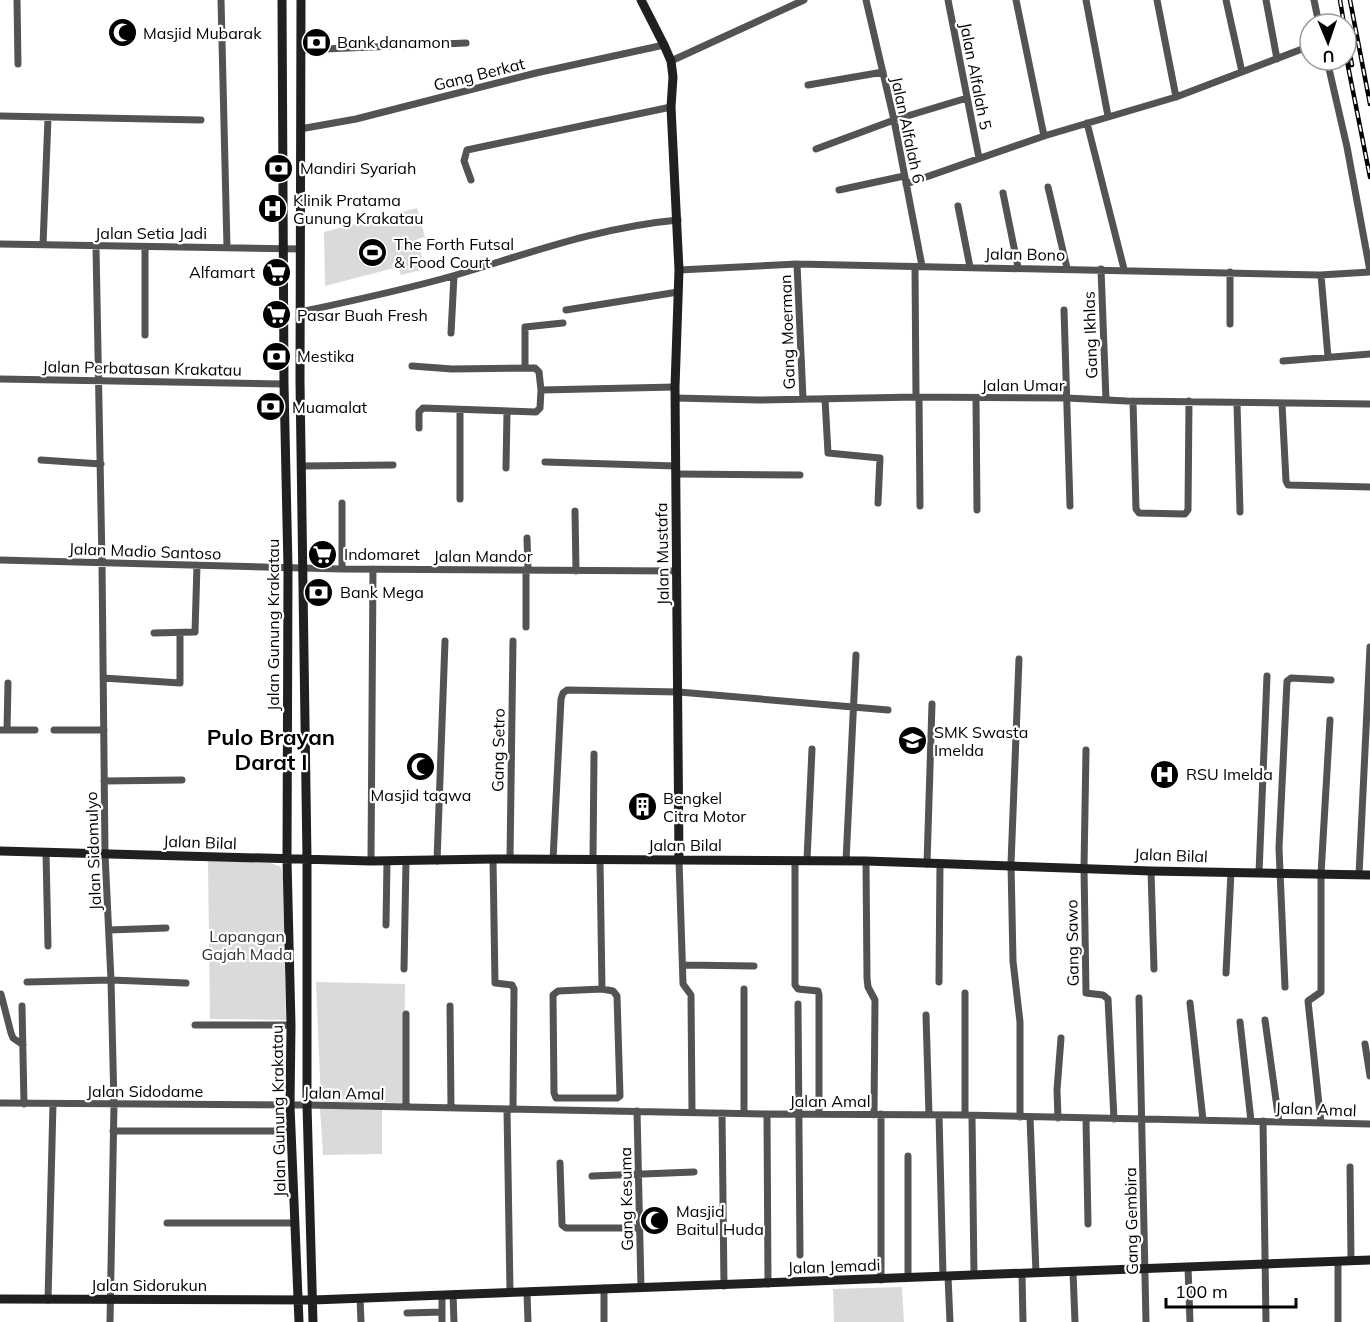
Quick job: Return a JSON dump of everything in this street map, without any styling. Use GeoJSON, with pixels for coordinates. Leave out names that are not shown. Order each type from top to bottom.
{"type":"FeatureCollection","features":[{"type":"Feature","properties":{"kind":"main road","name":"Jalan Gunung Krakatau"},"geometry":{"type":"LineString","coordinates":[[282,0],[284,384],[288,568],[287,860],[291,1025],[290,1106],[299,1322]]}},
{"type":"Feature","properties":{"kind":"main road","name":"Jalan Gunung Krakatau"},"geometry":{"type":"LineString","coordinates":[[301,0],[300,312],[308,859],[307,1105],[313,1322]]}},
{"type":"Feature","properties":{"kind":"main road","name":"Jalan Mustafa"},"geometry":{"type":"LineString","coordinates":[[641,0],[664,45],[671,62],[673,77],[672,107],[679,270],[675,387],[679,860]]}},
{"type":"Feature","properties":{"kind":"main road","name":"Jalan Bilal"},"geometry":{"type":"LineString","coordinates":[[0,851],[371,861],[510,859],[866,861],[1011,864],[1151,871],[1370,875]]}},
{"type":"Feature","properties":{"kind":"main road","name":"Jalan Jemadi"},"geometry":{"type":"LineString","coordinates":[[299,1301],[1370,1260]]}},
{"type":"Feature","properties":{"kind":"main road","name":"Jalan Sidorukun"},"geometry":{"type":"LineString","coordinates":[[0,1299],[299,1301]]}},
{"type":"Feature","properties":{"kind":"street"},"geometry":{"type":"LineString","coordinates":[[17,0],[18,64]]}},
{"type":"Feature","properties":{"kind":"street"},"geometry":{"type":"LineString","coordinates":[[221,0],[227,247]]}},
{"type":"Feature","properties":{"kind":"street"},"geometry":{"type":"LineString","coordinates":[[671,62],[804,0]]}},
{"type":"Feature","properties":{"kind":"street","name":"Jalan Alfalah 6"},"geometry":{"type":"LineString","coordinates":[[866,0],[894,120],[919,267],[920,506]]}},
{"type":"Feature","properties":{"kind":"street","name":"Jalan Alfalah 5"},"geometry":{"type":"LineString","coordinates":[[948,0],[979,158]]}},
{"type":"Feature","properties":{"kind":"street"},"geometry":{"type":"LineString","coordinates":[[1016,0],[1044,135]]}},
{"type":"Feature","properties":{"kind":"street"},"geometry":{"type":"LineString","coordinates":[[1086,0],[1108,116]]}},
{"type":"Feature","properties":{"kind":"street"},"geometry":{"type":"LineString","coordinates":[[1157,0],[1176,97]]}},
{"type":"Feature","properties":{"kind":"street"},"geometry":{"type":"LineString","coordinates":[[1227,0],[1242,72]]}},
{"type":"Feature","properties":{"kind":"street"},"geometry":{"type":"LineString","coordinates":[[1266,0],[1277,59]]}},
{"type":"Feature","properties":{"kind":"street"},"geometry":{"type":"LineString","coordinates":[[301,50],[466,43]]}},
{"type":"Feature","properties":{"kind":"street","name":"Gang Berkat"},"geometry":{"type":"LineString","coordinates":[[300,129],[356,119],[536,73],[664,45]]}},
{"type":"Feature","properties":{"kind":"street"},"geometry":{"type":"LineString","coordinates":[[839,190],[905,180],[979,158],[1044,135],[1176,97],[1298,51]]}},
{"type":"Feature","properties":{"kind":"street"},"geometry":{"type":"LineString","coordinates":[[808,85],[883,72]]}},
{"type":"Feature","properties":{"kind":"street"},"geometry":{"type":"LineString","coordinates":[[1330,72],[1347,147],[1370,271]]}},
{"type":"Feature","properties":{"kind":"street"},"geometry":{"type":"LineString","coordinates":[[816,149],[894,120],[967,98]]}},
{"type":"Feature","properties":{"kind":"street"},"geometry":{"type":"LineString","coordinates":[[471,180],[464,161],[467,150],[672,107]]}},
{"type":"Feature","properties":{"kind":"street"},"geometry":{"type":"LineString","coordinates":[[0,118],[201,120]]}},
{"type":"Feature","properties":{"kind":"street"},"geometry":{"type":"LineString","coordinates":[[43,245],[48,120]]}},
{"type":"Feature","properties":{"kind":"street"},"geometry":{"type":"LineString","coordinates":[[1087,123],[1124,269]]}},
{"type":"Feature","properties":{"kind":"street"},"geometry":{"type":"LineString","coordinates":[[1048,187],[1067,268]]}},
{"type":"Feature","properties":{"kind":"street"},"geometry":{"type":"LineString","coordinates":[[1003,193],[1018,267]]}},
{"type":"Feature","properties":{"kind":"street"},"geometry":{"type":"LineString","coordinates":[[958,206],[970,267]]}},
{"type":"Feature","properties":{"kind":"street"},"geometry":{"type":"LineString","coordinates":[[300,312],[402,291],[598,232],[678,220]]}},
{"type":"Feature","properties":{"kind":"street","name":"Jalan Setia Jadi"},"geometry":{"type":"LineString","coordinates":[[0,244],[301,249]]}},
{"type":"Feature","properties":{"kind":"street","name":"Jalan Sidomulyo"},"geometry":{"type":"LineString","coordinates":[[96,247],[105,854],[114,1104],[110,1322]]}},
{"type":"Feature","properties":{"kind":"street"},"geometry":{"type":"LineString","coordinates":[[145,247],[145,334]]}},
{"type":"Feature","properties":{"kind":"street","name":"Jalan Bono"},"geometry":{"type":"LineString","coordinates":[[679,270],[798,264],[1124,269],[1321,275],[1370,271]]}},
{"type":"Feature","properties":{"kind":"street","name":"Gang Moerman"},"geometry":{"type":"LineString","coordinates":[[798,264],[803,399]]}},
{"type":"Feature","properties":{"kind":"street","name":"Gang Ikhlas"},"geometry":{"type":"LineString","coordinates":[[1101,269],[1106,400]]}},
{"type":"Feature","properties":{"kind":"street"},"geometry":{"type":"LineString","coordinates":[[1230,272],[1230,324]]}},
{"type":"Feature","properties":{"kind":"street"},"geometry":{"type":"LineString","coordinates":[[1321,275],[1328,357]]}},
{"type":"Feature","properties":{"kind":"street"},"geometry":{"type":"LineString","coordinates":[[452,333],[454,276]]}},
{"type":"Feature","properties":{"kind":"street"},"geometry":{"type":"LineString","coordinates":[[566,309],[678,292]]}},
{"type":"Feature","properties":{"kind":"street"},"geometry":{"type":"LineString","coordinates":[[1064,310],[1070,506]]}},
{"type":"Feature","properties":{"kind":"street"},"geometry":{"type":"LineString","coordinates":[[525,367],[525,327],[563,323]]}},
{"type":"Feature","properties":{"kind":"street"},"geometry":{"type":"LineString","coordinates":[[1282,361],[1370,354]]}},
{"type":"Feature","properties":{"kind":"street"},"geometry":{"type":"LineString","coordinates":[[412,366],[452,369],[525,367],[538,370],[541,390],[538,411],[533,413],[421,409],[418,415],[419,428]]}},
{"type":"Feature","properties":{"kind":"street","name":"Jalan Perbatasan Krakatau"},"geometry":{"type":"LineString","coordinates":[[0,379],[284,384]]}},
{"type":"Feature","properties":{"kind":"street"},"geometry":{"type":"LineString","coordinates":[[541,390],[675,387]]}},
{"type":"Feature","properties":{"kind":"street","name":"Jalan Umar"},"geometry":{"type":"LineString","coordinates":[[675,399],[1067,398],[1370,404]]}},
{"type":"Feature","properties":{"kind":"street"},"geometry":{"type":"LineString","coordinates":[[825,399],[828,453],[880,458],[878,504]]}},
{"type":"Feature","properties":{"kind":"street"},"geometry":{"type":"LineString","coordinates":[[976,399],[977,510]]}},
{"type":"Feature","properties":{"kind":"street"},"geometry":{"type":"LineString","coordinates":[[1132,401],[1136,508],[1141,513],[1172,515],[1185,514],[1188,510],[1189,401]]}},
{"type":"Feature","properties":{"kind":"street"},"geometry":{"type":"LineString","coordinates":[[1237,403],[1240,512]]}},
{"type":"Feature","properties":{"kind":"street"},"geometry":{"type":"LineString","coordinates":[[1282,404],[1288,484],[1370,487]]}},
{"type":"Feature","properties":{"kind":"street"},"geometry":{"type":"LineString","coordinates":[[460,410],[460,499]]}},
{"type":"Feature","properties":{"kind":"street"},"geometry":{"type":"LineString","coordinates":[[506,468],[507,412]]}},
{"type":"Feature","properties":{"kind":"street"},"geometry":{"type":"LineString","coordinates":[[41,460],[101,464]]}},
{"type":"Feature","properties":{"kind":"street"},"geometry":{"type":"LineString","coordinates":[[545,462],[800,476]]}},
{"type":"Feature","properties":{"kind":"street"},"geometry":{"type":"LineString","coordinates":[[302,466],[393,465]]}},
{"type":"Feature","properties":{"kind":"street"},"geometry":{"type":"LineString","coordinates":[[342,503],[342,569]]}},
{"type":"Feature","properties":{"kind":"street"},"geometry":{"type":"LineString","coordinates":[[575,511],[576,571]]}},
{"type":"Feature","properties":{"kind":"street"},"geometry":{"type":"LineString","coordinates":[[526,627],[527,538]]}},
{"type":"Feature","properties":{"kind":"street","name":"Jalan Madio Santoso"},"geometry":{"type":"LineString","coordinates":[[0,560],[288,568]]}},
{"type":"Feature","properties":{"kind":"street"},"geometry":{"type":"LineString","coordinates":[[154,633],[195,632],[197,566]]}},
{"type":"Feature","properties":{"kind":"street","name":"Jalan Mandor"},"geometry":{"type":"LineString","coordinates":[[288,568],[677,571]]}},
{"type":"Feature","properties":{"kind":"street"},"geometry":{"type":"LineString","coordinates":[[371,861],[373,569]]}},
{"type":"Feature","properties":{"kind":"street"},"geometry":{"type":"LineString","coordinates":[[102,678],[180,683],[180,633]]}},
{"type":"Feature","properties":{"kind":"street"},"geometry":{"type":"LineString","coordinates":[[437,861],[445,641]]}},
{"type":"Feature","properties":{"kind":"street","name":"Gang Setro"},"geometry":{"type":"LineString","coordinates":[[510,859],[513,641]]}},
{"type":"Feature","properties":{"kind":"street"},"geometry":{"type":"LineString","coordinates":[[1359,875],[1370,647]]}},
{"type":"Feature","properties":{"kind":"street"},"geometry":{"type":"LineString","coordinates":[[846,861],[856,655]]}},
{"type":"Feature","properties":{"kind":"street"},"geometry":{"type":"LineString","coordinates":[[1018,659],[1011,864],[1013,961],[1020,1022],[1020,1117]]}},
{"type":"Feature","properties":{"kind":"street"},"geometry":{"type":"LineString","coordinates":[[1259,873],[1267,675]]}},
{"type":"Feature","properties":{"kind":"street"},"geometry":{"type":"LineString","coordinates":[[1285,987],[1279,828],[1287,681],[1291,678],[1331,680]]}},
{"type":"Feature","properties":{"kind":"street"},"geometry":{"type":"LineString","coordinates":[[8,683],[4,730],[35,730]]}},
{"type":"Feature","properties":{"kind":"street"},"geometry":{"type":"LineString","coordinates":[[553,860],[563,693],[570,690],[678,692],[888,710]]}},
{"type":"Feature","properties":{"kind":"street"},"geometry":{"type":"LineString","coordinates":[[927,864],[932,704]]}},
{"type":"Feature","properties":{"kind":"street"},"geometry":{"type":"LineString","coordinates":[[1321,1123],[1308,1001],[1322,992],[1321,874],[1330,720]]}},
{"type":"Feature","properties":{"kind":"street"},"geometry":{"type":"LineString","coordinates":[[54,729],[104,730]]}},
{"type":"Feature","properties":{"kind":"street"},"geometry":{"type":"LineString","coordinates":[[807,860],[812,749]]}},
{"type":"Feature","properties":{"kind":"street"},"geometry":{"type":"LineString","coordinates":[[1084,867],[1086,750]]}},
{"type":"Feature","properties":{"kind":"street"},"geometry":{"type":"LineString","coordinates":[[594,754],[602,989]]}},
{"type":"Feature","properties":{"kind":"street"},"geometry":{"type":"LineString","coordinates":[[104,781],[182,780]]}},
{"type":"Feature","properties":{"kind":"street"},"geometry":{"type":"LineString","coordinates":[[46,852],[48,946]]}},
{"type":"Feature","properties":{"kind":"street"},"geometry":{"type":"LineString","coordinates":[[493,859],[495,983],[512,985],[514,989],[510,1109],[510,1292]]}},
{"type":"Feature","properties":{"kind":"street","name":"Jalan Mustafa"},"geometry":{"type":"LineString","coordinates":[[679,860],[683,984],[691,995],[692,1111]]}},
{"type":"Feature","properties":{"kind":"street"},"geometry":{"type":"LineString","coordinates":[[386,925],[387,861]]}},
{"type":"Feature","properties":{"kind":"street"},"geometry":{"type":"LineString","coordinates":[[404,969],[406,861]]}},
{"type":"Feature","properties":{"kind":"street"},"geometry":{"type":"LineString","coordinates":[[795,861],[795,985],[798,989],[818,991],[819,995],[819,1114]]}},
{"type":"Feature","properties":{"kind":"street"},"geometry":{"type":"LineString","coordinates":[[866,861],[867,978],[868,987],[875,1000],[881,1280]]}},
{"type":"Feature","properties":{"kind":"street"},"geometry":{"type":"LineString","coordinates":[[939,982],[940,864]]}},
{"type":"Feature","properties":{"kind":"street","name":"Gang Sawo"},"geometry":{"type":"LineString","coordinates":[[1084,867],[1086,993],[1103,994],[1108,999],[1114,1119]]}},
{"type":"Feature","properties":{"kind":"street"},"geometry":{"type":"LineString","coordinates":[[1151,871],[1154,969]]}},
{"type":"Feature","properties":{"kind":"street"},"geometry":{"type":"LineString","coordinates":[[1226,973],[1231,872]]}},
{"type":"Feature","properties":{"kind":"street"},"geometry":{"type":"LineString","coordinates":[[109,930],[166,928]]}},
{"type":"Feature","properties":{"kind":"street"},"geometry":{"type":"LineString","coordinates":[[684,965],[754,966]]}},
{"type":"Feature","properties":{"kind":"street"},"geometry":{"type":"LineString","coordinates":[[27,982],[111,980],[186,983]]}},
{"type":"Feature","properties":{"kind":"street"},"geometry":{"type":"LineString","coordinates":[[602,989],[613,991],[617,996],[620,1096],[606,1099],[556,1098],[554,1093],[553,995],[558,991],[602,989]]}},
{"type":"Feature","properties":{"kind":"street"},"geometry":{"type":"LineString","coordinates":[[744,989],[744,1113]]}},
{"type":"Feature","properties":{"kind":"street"},"geometry":{"type":"LineString","coordinates":[[964,993],[974,1275]]}},
{"type":"Feature","properties":{"kind":"street"},"geometry":{"type":"LineString","coordinates":[[1,994],[13,1038],[23,1045]]}},
{"type":"Feature","properties":{"kind":"street","name":"Gang Gembira"},"geometry":{"type":"LineString","coordinates":[[1139,998],[1146,1322]]}},
{"type":"Feature","properties":{"kind":"street"},"geometry":{"type":"LineString","coordinates":[[1190,1003],[1203,1120]]}},
{"type":"Feature","properties":{"kind":"street"},"geometry":{"type":"LineString","coordinates":[[798,1004],[800,1255]]}},
{"type":"Feature","properties":{"kind":"street"},"geometry":{"type":"LineString","coordinates":[[22,1006],[24,1104]]}},
{"type":"Feature","properties":{"kind":"street"},"geometry":{"type":"LineString","coordinates":[[450,1006],[451,1108]]}},
{"type":"Feature","properties":{"kind":"street"},"geometry":{"type":"LineString","coordinates":[[406,1014],[406,1107]]}},
{"type":"Feature","properties":{"kind":"street"},"geometry":{"type":"LineString","coordinates":[[926,1015],[929,1115]]}},
{"type":"Feature","properties":{"kind":"street"},"geometry":{"type":"LineString","coordinates":[[1264,1020],[1279,1122]]}},
{"type":"Feature","properties":{"kind":"street"},"geometry":{"type":"LineString","coordinates":[[1240,1022],[1251,1121]]}},
{"type":"Feature","properties":{"kind":"street"},"geometry":{"type":"LineString","coordinates":[[195,1024],[291,1025]]}},
{"type":"Feature","properties":{"kind":"street"},"geometry":{"type":"LineString","coordinates":[[1058,1118],[1061,1038]]}},
{"type":"Feature","properties":{"kind":"street"},"geometry":{"type":"LineString","coordinates":[[1365,1044],[1370,1076]]}},
{"type":"Feature","properties":{"kind":"street","name":"Jalan Sidodame"},"geometry":{"type":"LineString","coordinates":[[0,1103],[290,1106]]}},
{"type":"Feature","properties":{"kind":"street"},"geometry":{"type":"LineString","coordinates":[[48,1300],[53,1104]]}},
{"type":"Feature","properties":{"kind":"street","name":"Jalan Amal"},"geometry":{"type":"LineString","coordinates":[[290,1106],[939,1115],[1370,1124]]}},
{"type":"Feature","properties":{"kind":"street","name":"Gang Kesuma"},"geometry":{"type":"LineString","coordinates":[[637,1111],[641,1288]]}},
{"type":"Feature","properties":{"kind":"street"},"geometry":{"type":"LineString","coordinates":[[722,1113],[724,1286]]}},
{"type":"Feature","properties":{"kind":"street"},"geometry":{"type":"LineString","coordinates":[[767,1114],[768,1284]]}},
{"type":"Feature","properties":{"kind":"street"},"geometry":{"type":"LineString","coordinates":[[939,1115],[950,1322]]}},
{"type":"Feature","properties":{"kind":"street"},"geometry":{"type":"LineString","coordinates":[[1029,1117],[1036,1273]]}},
{"type":"Feature","properties":{"kind":"street"},"geometry":{"type":"LineString","coordinates":[[1086,1119],[1088,1224]]}},
{"type":"Feature","properties":{"kind":"street"},"geometry":{"type":"LineString","coordinates":[[1263,1121],[1266,1322]]}},
{"type":"Feature","properties":{"kind":"street"},"geometry":{"type":"LineString","coordinates":[[113,1131],[291,1131]]}},
{"type":"Feature","properties":{"kind":"street"},"geometry":{"type":"LineString","coordinates":[[908,1156],[908,1278]]}},
{"type":"Feature","properties":{"kind":"street"},"geometry":{"type":"LineString","coordinates":[[560,1163],[562,1225],[566,1228],[640,1228]]}},
{"type":"Feature","properties":{"kind":"street"},"geometry":{"type":"LineString","coordinates":[[1350,1167],[1351,1261]]}},
{"type":"Feature","properties":{"kind":"street"},"geometry":{"type":"LineString","coordinates":[[592,1176],[694,1172]]}},
{"type":"Feature","properties":{"kind":"street"},"geometry":{"type":"LineString","coordinates":[[167,1223],[294,1223]]}},
{"type":"Feature","properties":{"kind":"street"},"geometry":{"type":"LineString","coordinates":[[1338,1261],[1338,1322]]}},
{"type":"Feature","properties":{"kind":"street"},"geometry":{"type":"LineString","coordinates":[[1188,1267],[1190,1322]]}},
{"type":"Feature","properties":{"kind":"street"},"geometry":{"type":"LineString","coordinates":[[1073,1272],[1075,1322]]}},
{"type":"Feature","properties":{"kind":"street"},"geometry":{"type":"LineString","coordinates":[[1022,1274],[1023,1322]]}},
{"type":"Feature","properties":{"kind":"street"},"geometry":{"type":"LineString","coordinates":[[604,1288],[604,1322]]}},
{"type":"Feature","properties":{"kind":"street"},"geometry":{"type":"LineString","coordinates":[[527,1292],[528,1322]]}},
{"type":"Feature","properties":{"kind":"street"},"geometry":{"type":"LineString","coordinates":[[453,1294],[454,1322]]}},
{"type":"Feature","properties":{"kind":"street"},"geometry":{"type":"LineString","coordinates":[[442,1295],[442,1322]]}},
{"type":"Feature","properties":{"kind":"street"},"geometry":{"type":"LineString","coordinates":[[360,1298],[361,1322]]}},
{"type":"Feature","properties":{"kind":"street"},"geometry":{"type":"LineString","coordinates":[[407,1313],[442,1312]]}},
{"type":"Feature","properties":{"kind":"green space","name":"The Forth Futsal & Food Court"},"geometry":{"type":"Polygon","coordinates":[[[417,208],[425,237],[417,239],[425,269],[401,275],[398,267],[325,286],[324,232],[417,208]]]}},
{"type":"Feature","properties":{"kind":"green space","name":"Lapangan Gajah Mada"},"geometry":{"type":"Polygon","coordinates":[[[208,861],[271,863],[281,867],[286,1020],[210,1019],[208,861]]]}},
{"type":"Feature","properties":{"kind":"green space"},"geometry":{"type":"Polygon","coordinates":[[[316,982],[405,984],[404,1103],[321,1101],[316,982]]]}},
{"type":"Feature","properties":{"kind":"green space"},"geometry":{"type":"Polygon","coordinates":[[[320,1108],[382,1110],[382,1154],[323,1155],[320,1108]]]}},
{"type":"Feature","properties":{"kind":"green space"},"geometry":{"type":"Polygon","coordinates":[[[902,1287],[904,1322],[834,1322],[833,1289],[902,1287]]]}},
{"type":"Feature","properties":{"kind":"railway"},"geometry":{"type":"LineString","coordinates":[[1340,0],[1342,12]]}},
{"type":"Feature","properties":{"kind":"railway"},"geometry":{"type":"LineString","coordinates":[[1350,0],[1370,104]]}},
{"type":"Feature","properties":{"kind":"railway"},"geometry":{"type":"LineString","coordinates":[[1349,72],[1370,177]]}},
{"type":"Feature","properties":{"kind":"place","name":"Masjid Mubarak"},"geometry":{"type":"Point","coordinates":[122,33]}},
{"type":"Feature","properties":{"kind":"place","name":"Bank danamon"},"geometry":{"type":"Point","coordinates":[316,42]}},
{"type":"Feature","properties":{"kind":"place","name":"Mandiri Syariah"},"geometry":{"type":"Point","coordinates":[279,168]}},
{"type":"Feature","properties":{"kind":"place","name":"Klinik Pratama Gunung Krakatau"},"geometry":{"type":"Point","coordinates":[272,209]}},
{"type":"Feature","properties":{"kind":"place","name":"The Forth Futsal & Food Court"},"geometry":{"type":"Point","coordinates":[373,253]}},
{"type":"Feature","properties":{"kind":"place","name":"Alfamart"},"geometry":{"type":"Point","coordinates":[276,272]}},
{"type":"Feature","properties":{"kind":"place","name":"Pasar Buah Fresh"},"geometry":{"type":"Point","coordinates":[276,315]}},
{"type":"Feature","properties":{"kind":"place","name":"Mestika"},"geometry":{"type":"Point","coordinates":[276,356]}},
{"type":"Feature","properties":{"kind":"place","name":"Muamalat"},"geometry":{"type":"Point","coordinates":[271,407]}},
{"type":"Feature","properties":{"kind":"place","name":"Indomaret"},"geometry":{"type":"Point","coordinates":[323,554]}},
{"type":"Feature","properties":{"kind":"place","name":"Bank Mega"},"geometry":{"type":"Point","coordinates":[319,592]}},
{"type":"Feature","properties":{"kind":"place","name":"SMK Swasta Imelda"},"geometry":{"type":"Point","coordinates":[913,741]}},
{"type":"Feature","properties":{"kind":"place","name":"Masjid taqwa"},"geometry":{"type":"Point","coordinates":[421,767]}},
{"type":"Feature","properties":{"kind":"place","name":"RSU Imelda"},"geometry":{"type":"Point","coordinates":[1165,774]}},
{"type":"Feature","properties":{"kind":"place","name":"Bengkel Citra Motor"},"geometry":{"type":"Point","coordinates":[642,807]}},
{"type":"Feature","properties":{"kind":"place","name":"Masjid Baitul Huda"},"geometry":{"type":"Point","coordinates":[655,1220]}},
{"type":"Feature","properties":{"kind":"district","name":"Pulo Brayan Darat I"},"geometry":{"type":"Point","coordinates":[271,750]}}]}
